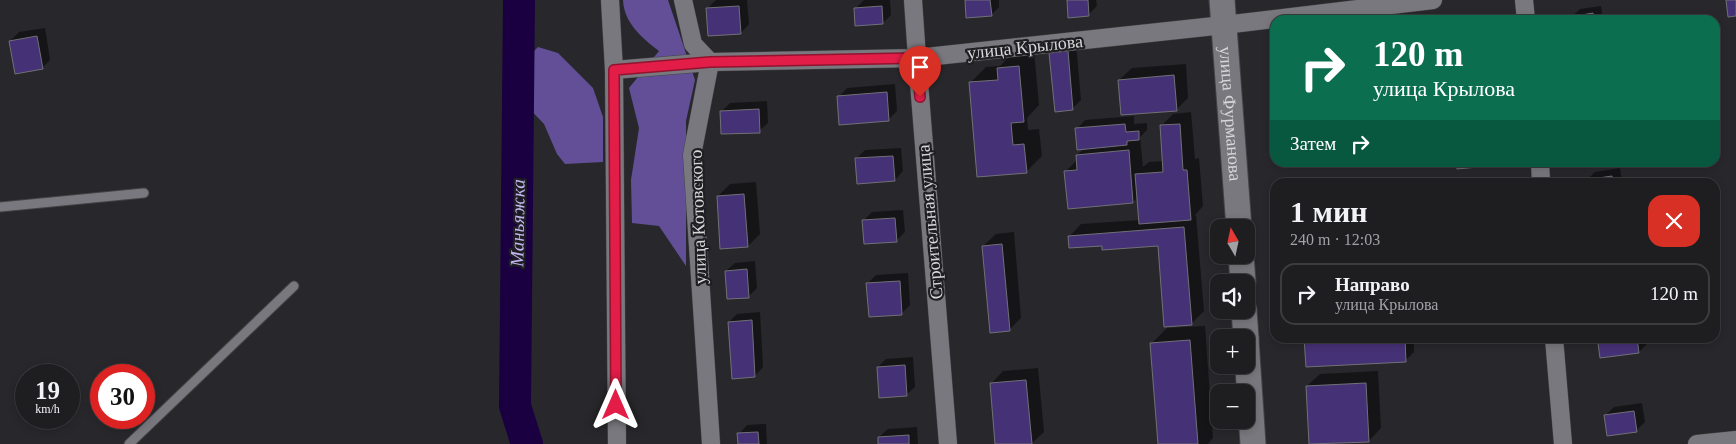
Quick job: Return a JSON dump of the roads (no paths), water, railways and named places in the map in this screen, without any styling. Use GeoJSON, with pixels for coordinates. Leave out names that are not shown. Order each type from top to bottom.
{"type":"FeatureCollection","features":[{"type":"Feature","properties":{"kind":"main road","name":"улица Фурманова"},"geometry":{"type":"LineString","coordinates":[[1222,0],[1238,219]]}},
{"type":"Feature","properties":{"kind":"main road"},"geometry":{"type":"LineString","coordinates":[[1248,374],[1253,444]]}},
{"type":"Feature","properties":{"kind":"street"},"geometry":{"type":"LineString","coordinates":[[610,0],[614,70],[617,444]]}},
{"type":"Feature","properties":{"kind":"street"},"geometry":{"type":"LineString","coordinates":[[683,0],[693,44],[710,62]]}},
{"type":"Feature","properties":{"kind":"street","name":"Строительная улица"},"geometry":{"type":"LineString","coordinates":[[914,0],[948,444]]}},
{"type":"Feature","properties":{"kind":"street","name":"улица Крылова"},"geometry":{"type":"LineString","coordinates":[[1312,15],[1433,0]]}},
{"type":"Feature","properties":{"kind":"street"},"geometry":{"type":"LineString","coordinates":[[1524,0],[1526,15]]}},
{"type":"Feature","properties":{"kind":"street","name":"улица Крылова"},"geometry":{"type":"LineString","coordinates":[[614,70],[710,62],[917,58],[1270,20]]}},
{"type":"Feature","properties":{"kind":"street","name":"улица Котовского"},"geometry":{"type":"LineString","coordinates":[[710,62],[692,155],[711,444]]}},
{"type":"Feature","properties":{"kind":"street"},"geometry":{"type":"LineString","coordinates":[[1554,343],[1563,444]]}},
{"type":"Feature","properties":{"kind":"street"},"geometry":{"type":"LineString","coordinates":[[1697,444],[1736,440]]}},
{"type":"Feature","properties":{"kind":"lane"},"geometry":{"type":"LineString","coordinates":[[0,207],[144,193]]}},
{"type":"Feature","properties":{"kind":"lane"},"geometry":{"type":"LineString","coordinates":[[129,444],[294,286]]}},
{"type":"Feature","properties":{"kind":"waterway","name":"Маньяжка"},"geometry":{"type":"LineString","coordinates":[[519,0],[515,406],[527,444]]}}]}
